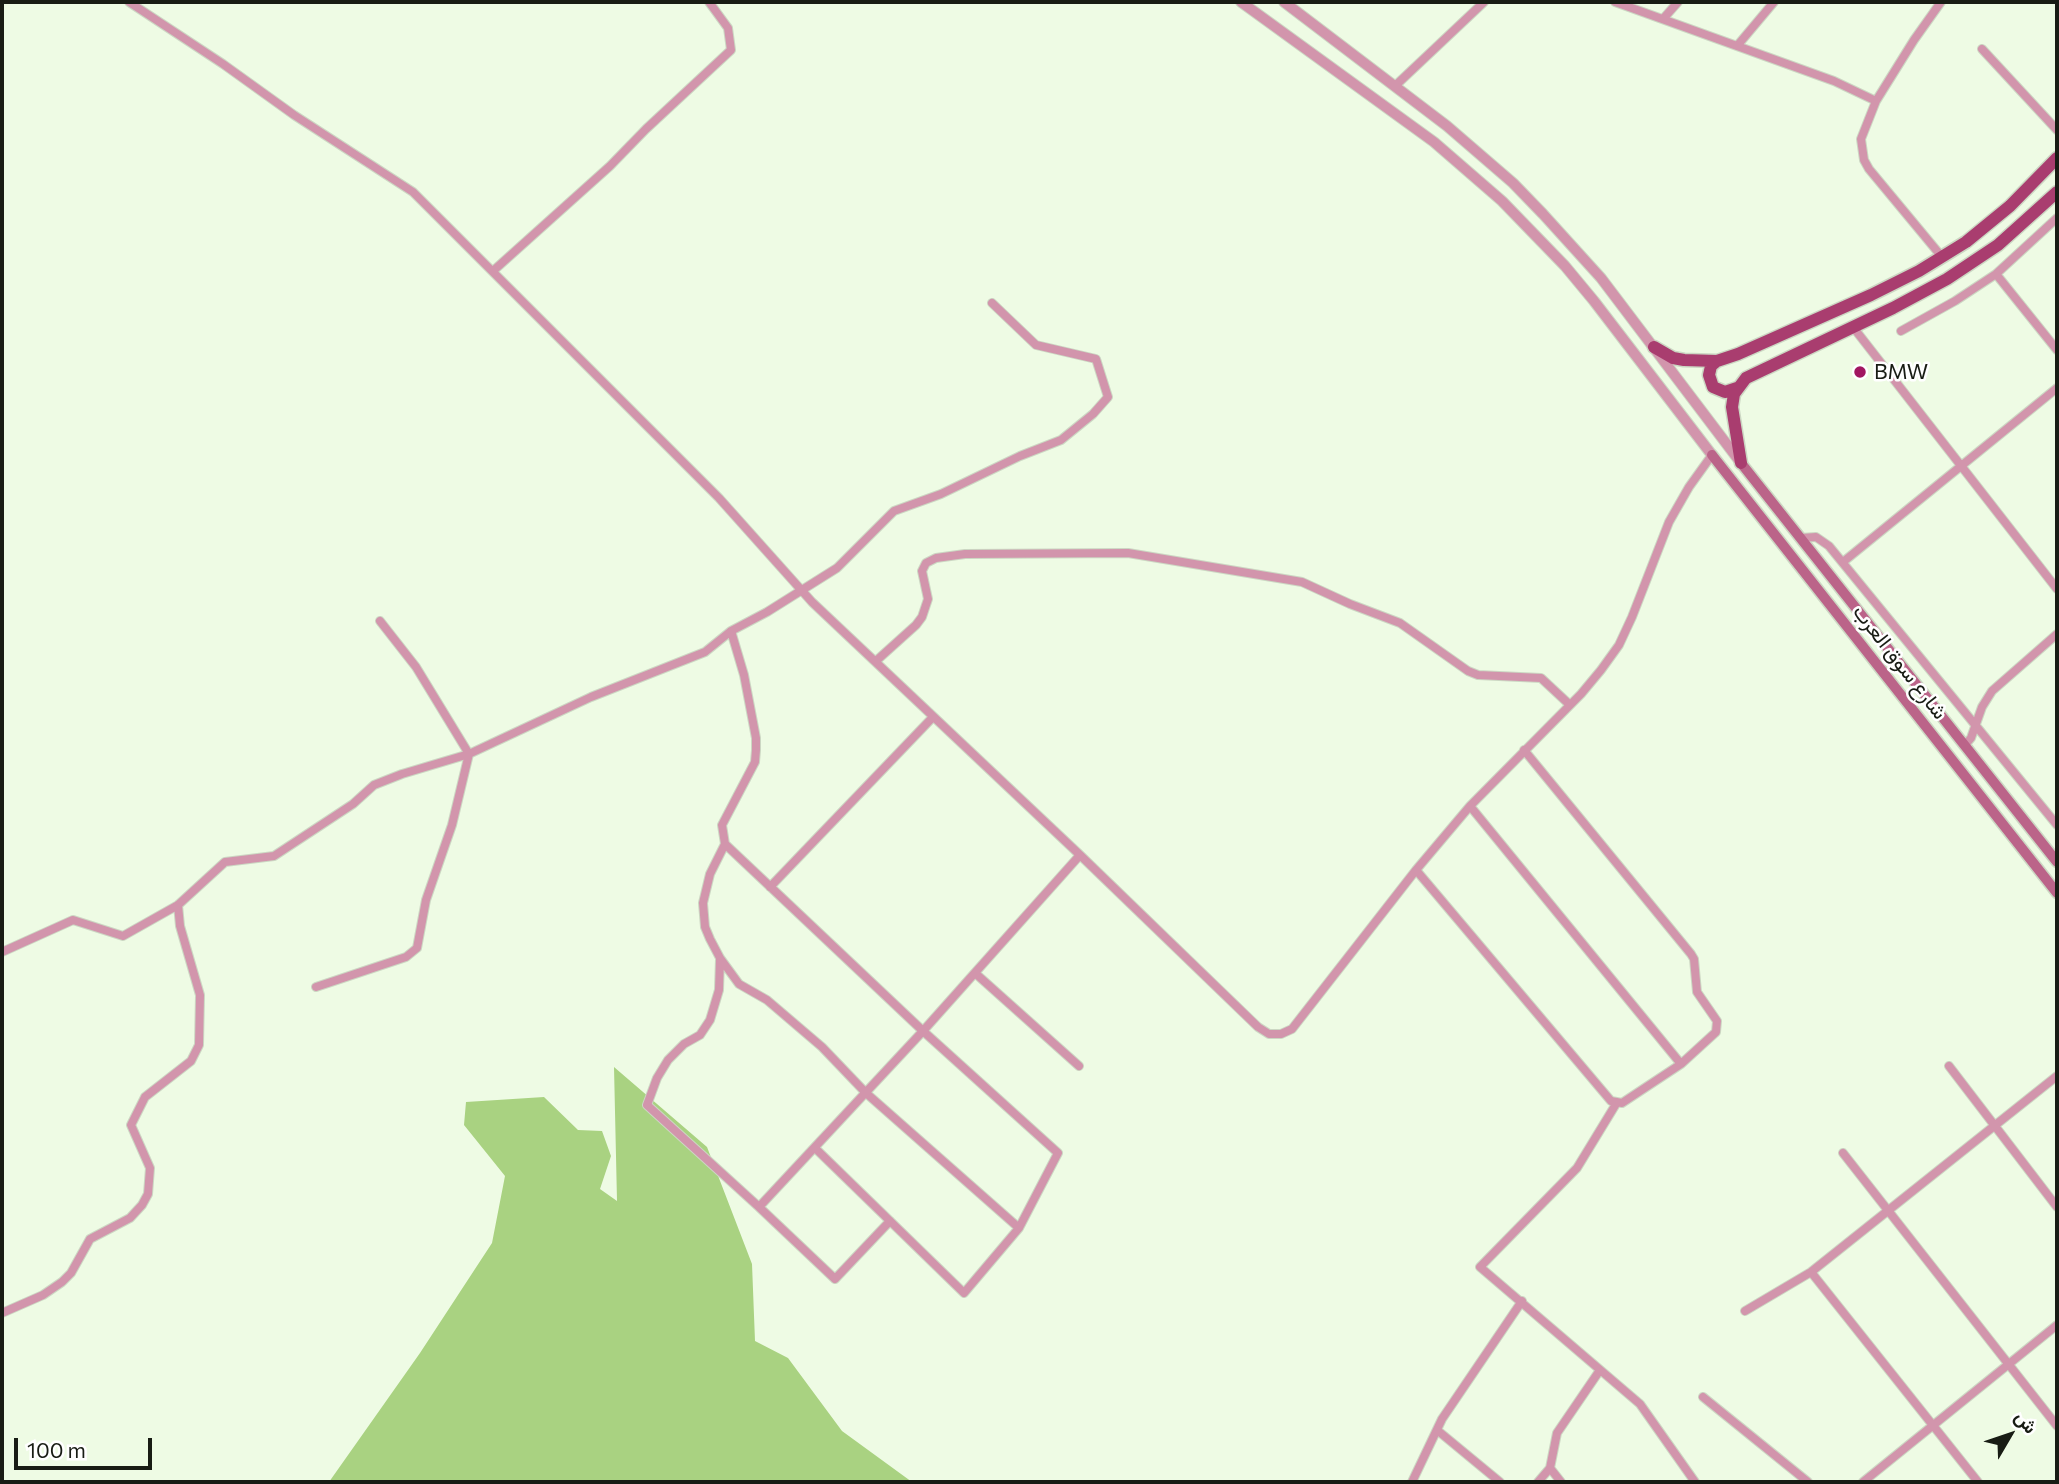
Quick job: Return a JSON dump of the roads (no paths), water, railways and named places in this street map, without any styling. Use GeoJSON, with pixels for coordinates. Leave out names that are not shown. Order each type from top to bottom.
{"type":"FeatureCollection","features":[{"type":"Feature","properties":{"kind":"main road"},"geometry":{"type":"LineString","coordinates":[[1654,348],[1684,360],[1717,361],[1871,295],[1942,257],[2010,206],[2057,158]]}},
{"type":"Feature","properties":{"kind":"main road"},"geometry":{"type":"LineString","coordinates":[[1717,361],[1711,366],[1709,375],[1713,387],[1725,392],[1737,388],[1751,374],[1921,294],[1973,262],[2022,225],[2057,192]]}},
{"type":"Feature","properties":{"kind":"main road"},"geometry":{"type":"LineString","coordinates":[[1737,388],[1732,407],[1741,463],[2057,862]]}},
{"type":"Feature","properties":{"kind":"main road","name":"شارع سوق العرب"},"geometry":{"type":"LineString","coordinates":[[1712,455],[2057,893]]}},
{"type":"Feature","properties":{"kind":"street"},"geometry":{"type":"LineString","coordinates":[[129,2],[294,115],[413,192],[719,498],[801,589],[1258,1027],[1275,1035],[1287,1032],[1296,1024],[1416,870],[1470,806],[1596,676],[1619,645],[1669,522],[1712,455],[1594,301],[1550,250],[1502,201],[1434,142],[1241,2]]}},
{"type":"Feature","properties":{"kind":"street"},"geometry":{"type":"LineString","coordinates":[[493,271],[610,166],[732,50],[729,28],[709,2]]}},
{"type":"Feature","properties":{"kind":"street"},"geometry":{"type":"LineString","coordinates":[[1284,2],[1480,154],[1544,214],[1601,278],[1741,463]]}},
{"type":"Feature","properties":{"kind":"street"},"geometry":{"type":"LineString","coordinates":[[1395,86],[1485,2]]}},
{"type":"Feature","properties":{"kind":"street"},"geometry":{"type":"LineString","coordinates":[[1615,2],[1834,81],[1876,101]]}},
{"type":"Feature","properties":{"kind":"street"},"geometry":{"type":"LineString","coordinates":[[1663,19],[1678,2]]}},
{"type":"Feature","properties":{"kind":"street"},"geometry":{"type":"LineString","coordinates":[[1737,46],[1774,2]]}},
{"type":"Feature","properties":{"kind":"street"},"geometry":{"type":"LineString","coordinates":[[1941,2],[1876,101],[1861,139],[1864,160],[1869,169],[1942,257]]}},
{"type":"Feature","properties":{"kind":"street"},"geometry":{"type":"LineString","coordinates":[[1982,49],[2057,130]]}},
{"type":"Feature","properties":{"kind":"street"},"geometry":{"type":"LineString","coordinates":[[1901,331],[1996,274],[2057,218]]}},
{"type":"Feature","properties":{"kind":"street"},"geometry":{"type":"LineString","coordinates":[[1996,274],[2057,349]]}},
{"type":"Feature","properties":{"kind":"street"},"geometry":{"type":"LineString","coordinates":[[2,953],[73,920],[123,936],[178,905],[225,862],[274,856],[353,804],[374,785],[469,754],[591,697],[705,652],[731,631],[837,568],[894,511],[941,494],[1060,440],[1093,414],[1108,397],[1096,359],[1036,345],[992,303]]}},
{"type":"Feature","properties":{"kind":"street"},"geometry":{"type":"LineString","coordinates":[[1853,327],[2057,589]]}},
{"type":"Feature","properties":{"kind":"street"},"geometry":{"type":"LineString","coordinates":[[1843,562],[2057,388]]}},
{"type":"Feature","properties":{"kind":"street"},"geometry":{"type":"LineString","coordinates":[[1801,538],[1811,536],[1821,539],[1843,562],[2057,825]]}},
{"type":"Feature","properties":{"kind":"street"},"geometry":{"type":"LineString","coordinates":[[876,661],[922,618],[928,599],[922,572],[926,562],[965,554],[1128,553],[1302,582],[1400,623],[1468,671],[1478,675],[1541,678],[1570,705]]}},
{"type":"Feature","properties":{"kind":"street"},"geometry":{"type":"LineString","coordinates":[[316,987],[406,957],[417,948],[426,900],[452,825],[469,754],[416,667],[380,621]]}},
{"type":"Feature","properties":{"kind":"street"},"geometry":{"type":"LineString","coordinates":[[731,631],[740,654],[755,730],[756,750],[755,762],[722,825],[725,844],[710,874],[703,904],[705,927],[720,958],[739,984],[767,1000],[822,1047],[866,1093],[1020,1228]]}},
{"type":"Feature","properties":{"kind":"street"},"geometry":{"type":"LineString","coordinates":[[1965,745],[1971,738],[1982,706],[1998,684],[2057,634]]}},
{"type":"Feature","properties":{"kind":"street"},"geometry":{"type":"LineString","coordinates":[[771,887],[933,717]]}},
{"type":"Feature","properties":{"kind":"street"},"geometry":{"type":"LineString","coordinates":[[1416,870],[1607,1097],[1616,1104],[1622,1103],[1681,1064],[1716,1032],[1718,1026],[1714,1016],[1697,992],[1694,959],[1524,750]]}},
{"type":"Feature","properties":{"kind":"street"},"geometry":{"type":"LineString","coordinates":[[1470,806],[1681,1064]]}},
{"type":"Feature","properties":{"kind":"street"},"geometry":{"type":"LineString","coordinates":[[725,844],[923,1031],[1058,1153],[1020,1228],[964,1293],[815,1148]]}},
{"type":"Feature","properties":{"kind":"street"},"geometry":{"type":"LineString","coordinates":[[759,1207],[923,1031],[1080,855]]}},
{"type":"Feature","properties":{"kind":"street"},"geometry":{"type":"LineString","coordinates":[[2,1313],[43,1295],[62,1282],[71,1273],[90,1239],[130,1218],[148,1194],[150,1168],[131,1125],[145,1097],[191,1061],[199,1045],[200,995],[180,926],[178,905]]}},
{"type":"Feature","properties":{"kind":"street"},"geometry":{"type":"LineString","coordinates":[[720,958],[719,990],[710,1020],[700,1035],[684,1044],[668,1060],[657,1078],[647,1105],[835,1279],[890,1221]]}},
{"type":"Feature","properties":{"kind":"street"},"geometry":{"type":"LineString","coordinates":[[975,973],[1079,1066]]}},
{"type":"Feature","properties":{"kind":"street"},"geometry":{"type":"LineString","coordinates":[[1949,1066],[2057,1207]]}},
{"type":"Feature","properties":{"kind":"street"},"geometry":{"type":"LineString","coordinates":[[1745,1311],[1811,1272],[2057,1076]]}},
{"type":"Feature","properties":{"kind":"street"},"geometry":{"type":"LineString","coordinates":[[1616,1104],[1577,1168],[1480,1267],[1640,1404],[1695,1482]]}},
{"type":"Feature","properties":{"kind":"street"},"geometry":{"type":"LineString","coordinates":[[1843,1153],[2057,1426]]}},
{"type":"Feature","properties":{"kind":"street"},"geometry":{"type":"LineString","coordinates":[[1811,1272],[1978,1482]]}},
{"type":"Feature","properties":{"kind":"street"},"geometry":{"type":"LineString","coordinates":[[1412,1482],[1442,1419],[1522,1301]]}},
{"type":"Feature","properties":{"kind":"street"},"geometry":{"type":"LineString","coordinates":[[1863,1482],[2057,1325]]}},
{"type":"Feature","properties":{"kind":"street"},"geometry":{"type":"LineString","coordinates":[[1538,1482],[1550,1468],[1558,1433],[1600,1370]]}},
{"type":"Feature","properties":{"kind":"street"},"geometry":{"type":"LineString","coordinates":[[1703,1397],[1808,1482]]}},
{"type":"Feature","properties":{"kind":"street"},"geometry":{"type":"LineString","coordinates":[[1437,1430],[1500,1482]]}},
{"type":"Feature","properties":{"kind":"street"},"geometry":{"type":"LineString","coordinates":[[1550,1468],[1561,1482]]}},
{"type":"Feature","properties":{"kind":"place","name":"BMW"},"geometry":{"type":"Point","coordinates":[1860,372]}}]}
